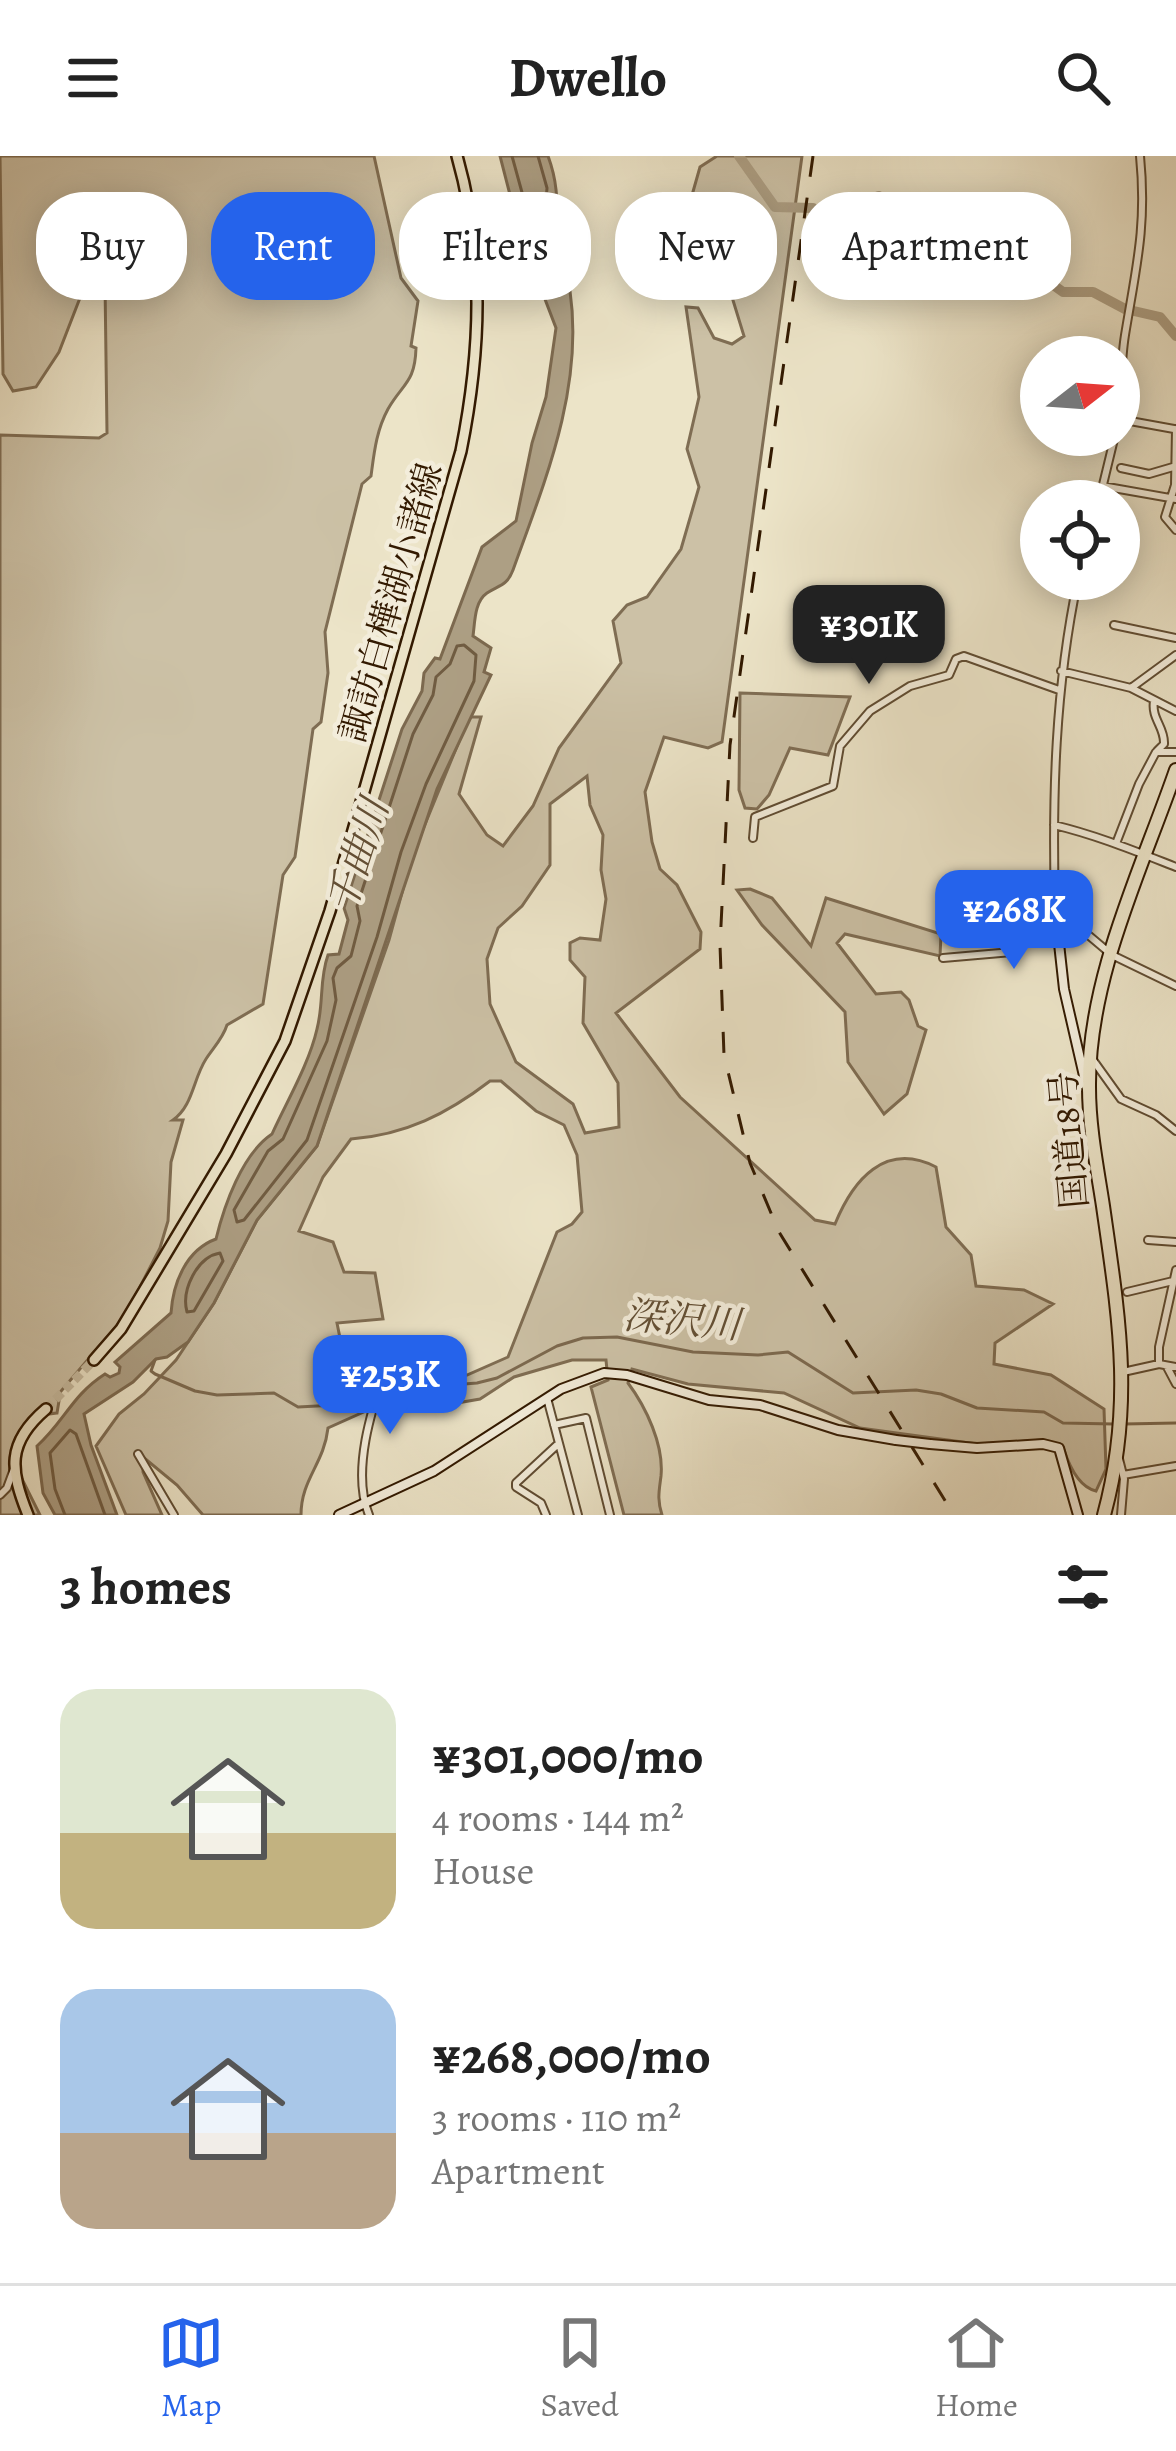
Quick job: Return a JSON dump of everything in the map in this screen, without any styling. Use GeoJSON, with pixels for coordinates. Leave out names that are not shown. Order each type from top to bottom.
{"type":"FeatureCollection","features":[{"type":"Feature","properties":{"kind":"highway","name":"国道18号"},"geometry":{"type":"LineString","coordinates":[[1104,1515],[1119,1450],[1123,1373],[1084,1055],[1112,955],[1176,772]]}},
{"type":"Feature","properties":{"kind":"main road","name":"諏訪白樺湖小諸線"},"geometry":{"type":"LineString","coordinates":[[94,1360],[128,1318],[260,1090],[290,1026],[330,910],[472,399],[479,300],[476,242],[457,156]]}},
{"type":"Feature","properties":{"kind":"main road"},"geometry":{"type":"LineString","coordinates":[[28,1515],[14,1468],[21,1436],[46,1409]]}},
{"type":"Feature","properties":{"kind":"street"},"geometry":{"type":"LineString","coordinates":[[1125,336],[1140,264],[1144,197],[1140,156]]}},
{"type":"Feature","properties":{"kind":"street"},"geometry":{"type":"LineString","coordinates":[[1140,420],[1176,429],[1175,485],[1165,517],[1176,530]]}},
{"type":"Feature","properties":{"kind":"street"},"geometry":{"type":"LineString","coordinates":[[1121,467],[1149,474],[1173,467]]}},
{"type":"Feature","properties":{"kind":"street"},"geometry":{"type":"LineString","coordinates":[[1140,493],[1173,499]]}},
{"type":"Feature","properties":{"kind":"street"},"geometry":{"type":"LineString","coordinates":[[1074,600],[1059,689],[1054,825],[1061,968],[1084,1055],[1121,1100],[1156,1115],[1176,1131]]}},
{"type":"Feature","properties":{"kind":"street"},"geometry":{"type":"LineString","coordinates":[[1114,625],[1176,638]]}},
{"type":"Feature","properties":{"kind":"street"},"geometry":{"type":"LineString","coordinates":[[753,838],[755,817],[833,786],[840,746],[870,711],[910,686],[949,675],[956,659],[964,656],[1059,689]]}},
{"type":"Feature","properties":{"kind":"street"},"geometry":{"type":"LineString","coordinates":[[1131,688],[1176,656]]}},
{"type":"Feature","properties":{"kind":"street"},"geometry":{"type":"LineString","coordinates":[[1061,671],[1131,688],[1176,711]]}},
{"type":"Feature","properties":{"kind":"street"},"geometry":{"type":"LineString","coordinates":[[1117,842],[1138,784],[1164,744],[1165,736],[1152,713],[1154,701]]}},
{"type":"Feature","properties":{"kind":"street"},"geometry":{"type":"LineString","coordinates":[[1156,752],[1176,752]]}},
{"type":"Feature","properties":{"kind":"street"},"geometry":{"type":"LineString","coordinates":[[1054,825],[1101,842],[1117,842],[1176,867]]}},
{"type":"Feature","properties":{"kind":"street"},"geometry":{"type":"LineString","coordinates":[[1055,908],[1112,955],[1176,986]]}},
{"type":"Feature","properties":{"kind":"street"},"geometry":{"type":"LineString","coordinates":[[943,958],[1012,952],[1022,916],[1055,908]]}},
{"type":"Feature","properties":{"kind":"street"},"geometry":{"type":"LineString","coordinates":[[1148,1240],[1176,1242]]}},
{"type":"Feature","properties":{"kind":"street"},"geometry":{"type":"LineString","coordinates":[[1176,1270],[1172,1312],[1159,1347],[1176,1384]]}},
{"type":"Feature","properties":{"kind":"street"},"geometry":{"type":"LineString","coordinates":[[1127,1292],[1173,1281]]}},
{"type":"Feature","properties":{"kind":"street"},"geometry":{"type":"LineString","coordinates":[[369,1515],[362,1477],[375,1399],[386,1366]]}},
{"type":"Feature","properties":{"kind":"street"},"geometry":{"type":"LineString","coordinates":[[1123,1373],[1167,1366]]}},
{"type":"Feature","properties":{"kind":"street"},"geometry":{"type":"LineString","coordinates":[[339,1515],[434,1471],[580,1379],[615,1373],[690,1396],[760,1405],[838,1430],[896,1440],[977,1448],[1043,1444],[1059,1448],[1078,1515]]}},
{"type":"Feature","properties":{"kind":"street"},"geometry":{"type":"LineString","coordinates":[[547,1398],[578,1515]]}},
{"type":"Feature","properties":{"kind":"street"},"geometry":{"type":"LineString","coordinates":[[554,1424],[586,1418],[610,1515]]}},
{"type":"Feature","properties":{"kind":"street"},"geometry":{"type":"LineString","coordinates":[[546,1515],[542,1503],[516,1483],[557,1445]]}},
{"type":"Feature","properties":{"kind":"street"},"geometry":{"type":"LineString","coordinates":[[1119,1450],[1121,1515]]}},
{"type":"Feature","properties":{"kind":"street"},"geometry":{"type":"LineString","coordinates":[[138,1454],[174,1515]]}},
{"type":"Feature","properties":{"kind":"street"},"geometry":{"type":"LineString","coordinates":[[1123,1475],[1176,1466]]}},
{"type":"Feature","properties":{"kind":"street"},"geometry":{"type":"LineString","coordinates":[[0,1495],[14,1468]]}},
{"type":"Feature","properties":{"kind":"shaded area"},"geometry":{"type":"Polygon","coordinates":[[[0,156],[374,156],[399,269],[399,300],[418,301],[411,346],[416,348],[413,369],[381,426],[371,476],[362,484],[325,632],[328,673],[321,722],[313,729],[295,857],[283,875],[263,1004],[227,1025],[185,1107],[173,1120],[183,1120],[171,1162],[168,1221],[160,1248],[125,1316],[56,1397],[57,1413],[32,1421],[18,1439],[11,1457],[40,1515],[0,1515],[0,435],[99,438],[107,433],[105,300],[187,300],[187,192],[36,192],[36,300],[79,300],[59,352],[36,387],[13,391],[3,374],[0,156]]]}},
{"type":"Feature","properties":{"kind":"shaded area"},"geometry":{"type":"Polygon","coordinates":[[[717,156],[802,156],[722,742],[708,748],[664,737],[645,792],[660,869],[677,885],[701,932],[700,949],[616,1013],[680,1097],[815,1220],[835,1224],[861,1180],[886,1162],[918,1160],[936,1167],[946,1227],[971,1255],[976,1286],[1024,1290],[1053,1304],[995,1343],[994,1364],[1051,1375],[1104,1409],[1106,1469],[1096,1491],[1080,1480],[1064,1450],[1043,1440],[977,1444],[860,1428],[784,1393],[688,1384],[632,1369],[628,1383],[647,1415],[660,1452],[662,1515],[624,1515],[591,1387],[608,1380],[606,1360],[572,1360],[514,1377],[480,1399],[411,1411],[366,1411],[328,1428],[301,1515],[203,1515],[143,1457],[143,1472],[162,1515],[126,1515],[96,1446],[119,1414],[176,1360],[214,1303],[257,1220],[317,1146],[389,940],[412,856],[469,717],[481,717],[459,794],[487,835],[503,846],[533,806],[559,748],[621,663],[613,621],[627,605],[647,597],[681,549],[699,487],[687,449],[699,397],[686,307],[698,308],[714,338],[732,344],[744,336],[733,300],[777,300],[777,192],[693,192],[700,167],[717,156]],[[587,776],[550,804],[550,865],[522,906],[498,928],[487,959],[490,1004],[516,1062],[573,1104],[585,1133],[619,1127],[618,1083],[583,1023],[585,977],[570,960],[570,943],[580,938],[600,940],[606,899],[601,870],[603,835],[590,805],[587,776]],[[490,1081],[425,1121],[351,1139],[323,1177],[299,1231],[333,1242],[344,1272],[375,1273],[383,1319],[337,1323],[343,1353],[375,1356],[395,1384],[467,1375],[508,1357],[557,1232],[582,1212],[577,1155],[564,1125],[536,1111],[501,1081],[490,1081]]]}},
{"type":"Feature","properties":{"kind":"shaded area"},"geometry":{"type":"Polygon","coordinates":[[[740,693],[850,697],[828,755],[790,748],[769,795],[757,809],[745,808],[739,790],[740,693]]]}},
{"type":"Feature","properties":{"kind":"shaded area"},"geometry":{"type":"Polygon","coordinates":[[[750,889],[772,898],[811,946],[826,898],[941,934],[940,956],[845,934],[837,943],[876,994],[901,992],[918,1026],[926,1030],[907,1094],[884,1114],[848,1062],[845,1012],[762,925],[737,890],[750,889]]]}},
{"type":"Feature","properties":{"kind":"water","name":"千曲川"},"geometry":{"type":"Polygon","coordinates":[[[500,156],[548,156],[556,192],[509,192],[500,156]]]}},
{"type":"Feature","properties":{"kind":"water","name":"千曲川"},"geometry":{"type":"Polygon","coordinates":[[[545,300],[571,300],[572,363],[559,434],[511,575],[483,597],[476,613],[473,636],[491,648],[484,672],[491,675],[437,789],[317,1146],[257,1220],[188,1342],[156,1359],[133,1382],[84,1414],[117,1515],[55,1515],[43,1493],[37,1446],[94,1382],[105,1374],[119,1373],[115,1362],[171,1313],[183,1269],[197,1251],[216,1239],[243,1167],[272,1134],[303,1069],[319,1019],[328,955],[339,954],[348,920],[344,908],[402,729],[422,691],[424,673],[435,658],[440,659],[482,547],[516,521],[546,397],[556,328],[545,300]]]}},
{"type":"Feature","properties":{"kind":"waterway"},"geometry":{"type":"LineString","coordinates":[[739,156],[775,207],[813,208],[823,215],[879,196],[908,228],[934,241],[981,252],[990,269],[1031,269],[1063,292],[1093,292],[1125,309],[1160,317],[1176,336]]}},
{"type":"Feature","properties":{"kind":"waterway","name":"深沢川"},"geometry":{"type":"LineString","coordinates":[[155,1360],[151,1371],[195,1391],[274,1393],[298,1407],[477,1383],[497,1378],[557,1346],[583,1338],[617,1337],[693,1352],[788,1352],[853,1393],[916,1390],[977,1408],[1044,1412],[1063,1423],[1114,1424]]}},
{"type":"Feature","properties":{"kind":"waterway","name":"深沢川"},"geometry":{"type":"LineString","coordinates":[[1124,1424],[1176,1423]]}},
{"type":"Feature","properties":{"kind":"tunnel"},"geometry":{"type":"LineString","coordinates":[[46,1409],[94,1360]]}},
{"type":"Feature","properties":{"kind":"railway"},"geometry":{"type":"LineString","coordinates":[[813,156],[730,745],[720,945],[724,1055],[750,1163],[779,1232],[954,1515]]}}]}
